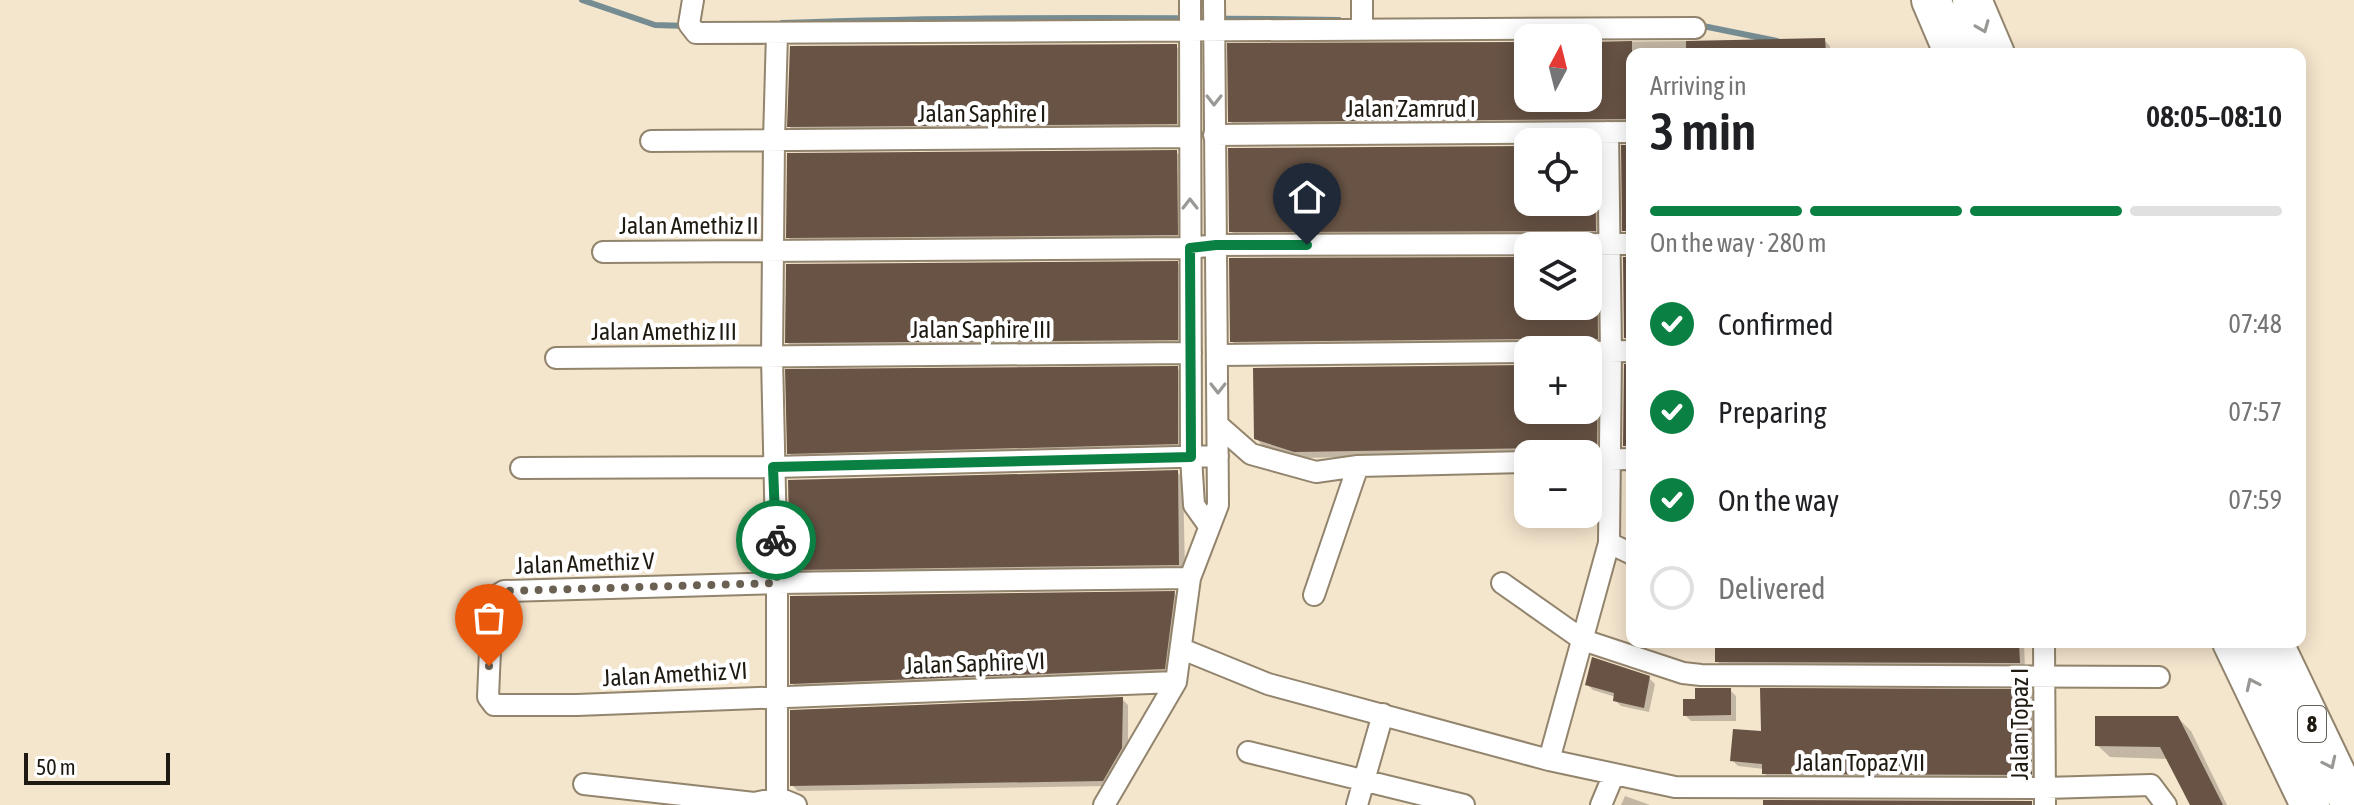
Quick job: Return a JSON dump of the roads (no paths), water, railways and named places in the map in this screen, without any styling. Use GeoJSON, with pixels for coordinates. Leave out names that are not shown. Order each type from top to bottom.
{"type":"FeatureCollection","features":[{"type":"Feature","properties":{"kind":"highway"},"geometry":{"type":"LineString","coordinates":[[1931,0],[1951,48]]}},
{"type":"Feature","properties":{"kind":"highway"},"geometry":{"type":"LineString","coordinates":[[1972,0],[1992,48]]}},
{"type":"Feature","properties":{"kind":"highway","name":"8"},"geometry":{"type":"LineString","coordinates":[[2235,648],[2310,805]]}},
{"type":"Feature","properties":{"kind":"highway","name":"8"},"geometry":{"type":"LineString","coordinates":[[2276,648],[2351,805]]}},
{"type":"Feature","properties":{"kind":"street"},"geometry":{"type":"LineString","coordinates":[[690,16],[696,33],[777,33],[1190,14],[1362,13],[1695,28]]}},
{"type":"Feature","properties":{"kind":"street"},"geometry":{"type":"LineString","coordinates":[[1190,14],[1191,457],[1194,505],[1209,526]]}},
{"type":"Feature","properties":{"kind":"street"},"geometry":{"type":"LineString","coordinates":[[1104,805],[1176,682],[1190,578],[1218,505],[1214,14]]}},
{"type":"Feature","properties":{"kind":"street"},"geometry":{"type":"LineString","coordinates":[[777,33],[772,357],[777,583],[777,792],[788,802]]}},
{"type":"Feature","properties":{"kind":"street"},"geometry":{"type":"LineString","coordinates":[[1549,760],[1609,543],[1622,460],[1611,352],[1608,132],[1626,132]]}},
{"type":"Feature","properties":{"kind":"street","name":"Jalan Zamrud I"},"geometry":{"type":"LineString","coordinates":[[1214,135],[1608,132]]}},
{"type":"Feature","properties":{"kind":"street","name":"Jalan Saphire I"},"geometry":{"type":"LineString","coordinates":[[651,141],[1190,137]]}},
{"type":"Feature","properties":{"kind":"street","name":"Jalan Amethiz II"},"geometry":{"type":"LineString","coordinates":[[603,252],[1626,244]]}},
{"type":"Feature","properties":{"kind":"street"},"geometry":{"type":"LineString","coordinates":[[1602,352],[1626,351]]}},
{"type":"Feature","properties":{"kind":"street"},"geometry":{"type":"LineString","coordinates":[[1218,355],[1514,352]]}},
{"type":"Feature","properties":{"kind":"street","name":"Jalan Saphire III"},"geometry":{"type":"LineString","coordinates":[[772,357],[1191,353]]}},
{"type":"Feature","properties":{"kind":"street","name":"Jalan Amethiz III"},"geometry":{"type":"LineString","coordinates":[[556,358],[772,357]]}},
{"type":"Feature","properties":{"kind":"street"},"geometry":{"type":"LineString","coordinates":[[1218,425],[1251,454],[1316,472],[1358,466],[1514,462]]}},
{"type":"Feature","properties":{"kind":"street"},"geometry":{"type":"LineString","coordinates":[[521,468],[773,467],[1218,456]]}},
{"type":"Feature","properties":{"kind":"street"},"geometry":{"type":"LineString","coordinates":[[1314,595],[1358,466]]}},
{"type":"Feature","properties":{"kind":"street"},"geometry":{"type":"LineString","coordinates":[[1609,543],[1626,551]]}},
{"type":"Feature","properties":{"kind":"street"},"geometry":{"type":"LineString","coordinates":[[777,583],[1190,578]]}},
{"type":"Feature","properties":{"kind":"street","name":"Jalan Amethiz V"},"geometry":{"type":"LineString","coordinates":[[577,705],[494,705],[490,702],[492,603],[496,596],[504,591],[777,583]]}},
{"type":"Feature","properties":{"kind":"street"},"geometry":{"type":"LineString","coordinates":[[1502,583],[1583,640],[1683,673],[2159,677]]}},
{"type":"Feature","properties":{"kind":"street","name":"Jalan Topaz I"},"geometry":{"type":"LineString","coordinates":[[2044,648],[2045,796]]}},
{"type":"Feature","properties":{"kind":"street","name":"Jalan Topaz VII"},"geometry":{"type":"LineString","coordinates":[[1182,649],[1268,684],[1549,760],[1614,774],[1676,796],[2045,796],[2151,785],[2166,805]]}},
{"type":"Feature","properties":{"kind":"street","name":"Jalan Saphire VI"},"geometry":{"type":"LineString","coordinates":[[776,696],[1176,682]]}},
{"type":"Feature","properties":{"kind":"street","name":"Jalan Amethiz VI"},"geometry":{"type":"LineString","coordinates":[[577,705],[776,696]]}},
{"type":"Feature","properties":{"kind":"street"},"geometry":{"type":"LineString","coordinates":[[1357,805],[1383,714]]}},
{"type":"Feature","properties":{"kind":"street"},"geometry":{"type":"LineString","coordinates":[[1248,752],[1464,805]]}},
{"type":"Feature","properties":{"kind":"street"},"geometry":{"type":"LineString","coordinates":[[1601,805],[1614,774]]}},
{"type":"Feature","properties":{"kind":"street"},"geometry":{"type":"LineString","coordinates":[[584,784],[754,803],[788,802]]}},
{"type":"Feature","properties":{"kind":"waterway"},"geometry":{"type":"LineString","coordinates":[[582,0],[655,25],[687,26]]}},
{"type":"Feature","properties":{"kind":"waterway"},"geometry":{"type":"LineString","coordinates":[[782,23],[1061,18],[1339,20]]}},
{"type":"Feature","properties":{"kind":"waterway"},"geometry":{"type":"LineString","coordinates":[[1698,25],[1777,41]]}}]}
